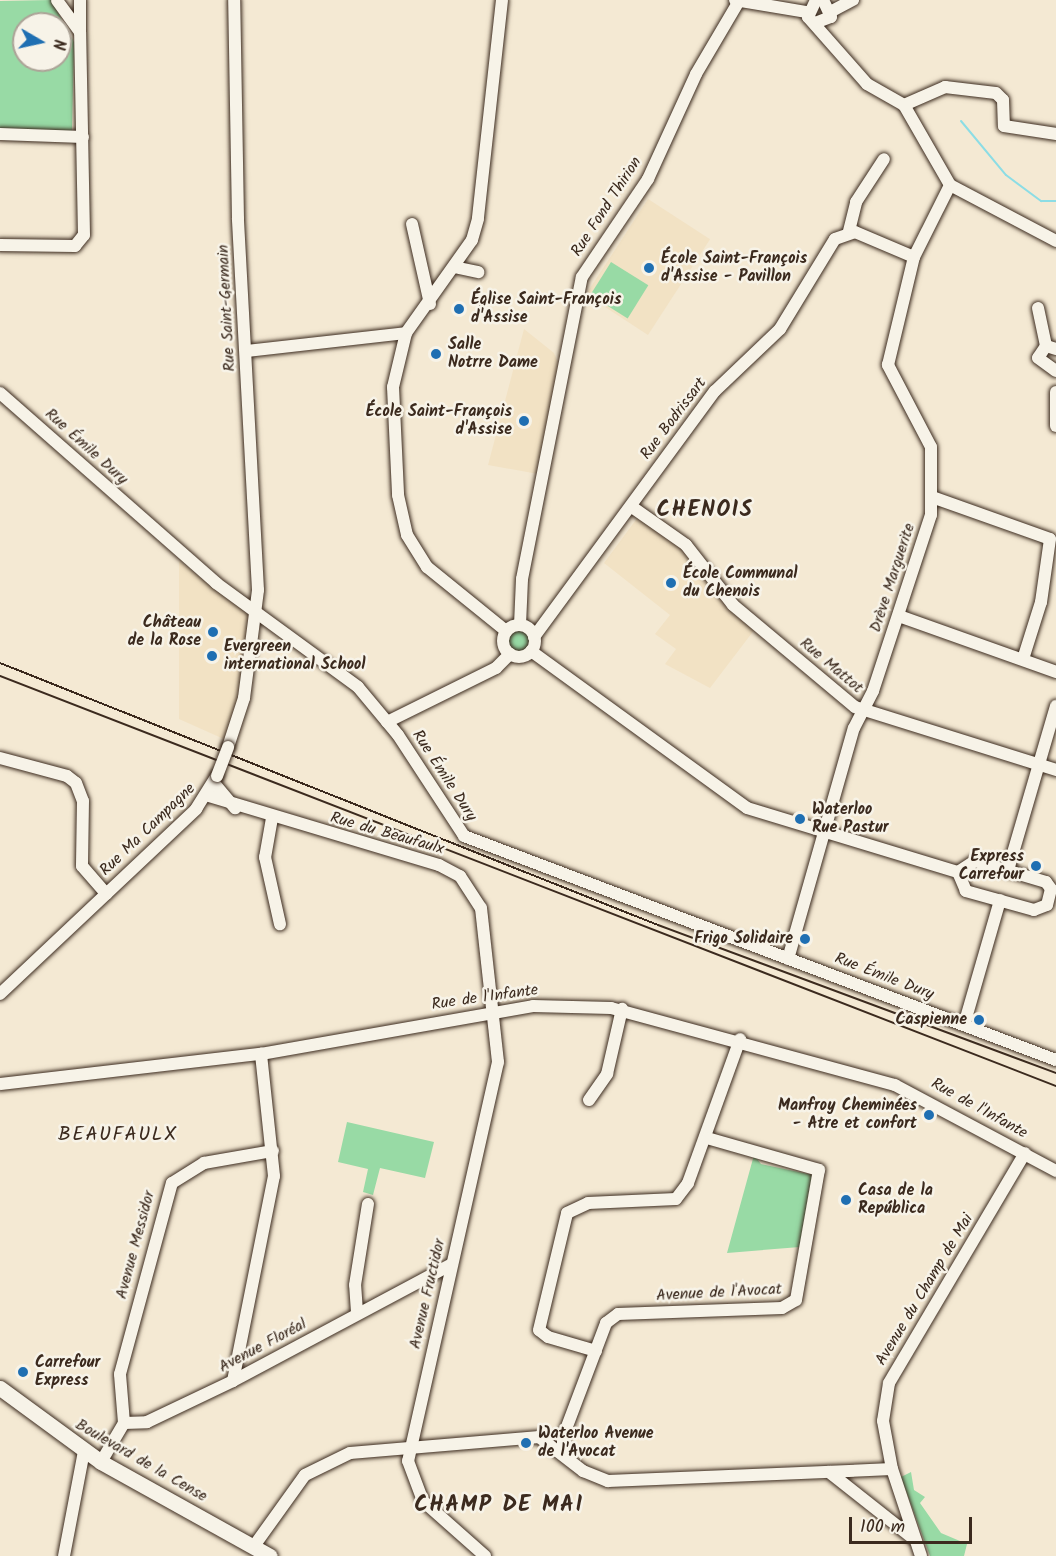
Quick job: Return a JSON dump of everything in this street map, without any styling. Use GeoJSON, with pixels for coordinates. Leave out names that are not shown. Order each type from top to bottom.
{"type":"FeatureCollection","features":[{"type":"Feature","properties":{"kind":"main road","name":"Boulevard de la Cense"},"geometry":{"type":"LineString","coordinates":[[0,1388],[101,1462],[270,1556]]}},
{"type":"Feature","properties":{"kind":"street"},"geometry":{"type":"LineString","coordinates":[[57,0],[80,32]]}},
{"type":"Feature","properties":{"kind":"street"},"geometry":{"type":"LineString","coordinates":[[0,245],[81,244],[83,137],[80,0]]}},
{"type":"Feature","properties":{"kind":"street","name":"Rue Saint-Germain"},"geometry":{"type":"LineString","coordinates":[[234,0],[257,615]]}},
{"type":"Feature","properties":{"kind":"street"},"geometry":{"type":"LineString","coordinates":[[502,0],[478,219],[454,267],[430,304],[406,333],[393,387],[404,527],[427,567],[506,631]]}},
{"type":"Feature","properties":{"kind":"street"},"geometry":{"type":"LineString","coordinates":[[737,0],[814,3]]}},
{"type":"Feature","properties":{"kind":"street","name":"Rue Fond Thirion"},"geometry":{"type":"LineString","coordinates":[[520,625],[522,579],[582,277],[648,179],[696,74],[737,0]]}},
{"type":"Feature","properties":{"kind":"street"},"geometry":{"type":"LineString","coordinates":[[825,18],[853,0]]}},
{"type":"Feature","properties":{"kind":"street"},"geometry":{"type":"LineString","coordinates":[[814,3],[825,18]]}},
{"type":"Feature","properties":{"kind":"street"},"geometry":{"type":"LineString","coordinates":[[814,3],[825,18],[826,37],[867,84],[904,105],[950,185],[1056,241]]}},
{"type":"Feature","properties":{"kind":"street"},"geometry":{"type":"LineString","coordinates":[[904,105],[945,87],[996,93],[1003,100],[1004,126],[1056,134]]}},
{"type":"Feature","properties":{"kind":"street"},"geometry":{"type":"LineString","coordinates":[[0,134],[83,137]]}},
{"type":"Feature","properties":{"kind":"street"},"geometry":{"type":"LineString","coordinates":[[884,159],[856,202],[849,231],[914,257]]}},
{"type":"Feature","properties":{"kind":"street","name":"Drève Marguerite"},"geometry":{"type":"LineString","coordinates":[[788,959],[824,832],[862,711],[899,616],[926,536],[932,497],[931,447],[888,364],[914,257],[950,185]]}},
{"type":"Feature","properties":{"kind":"street"},"geometry":{"type":"LineString","coordinates":[[412,224],[430,304]]}},
{"type":"Feature","properties":{"kind":"street","name":"Rue Bodrissart"},"geometry":{"type":"LineString","coordinates":[[534,637],[632,507],[715,391],[780,329],[835,239],[849,231]]}},
{"type":"Feature","properties":{"kind":"street"},"geometry":{"type":"LineString","coordinates":[[454,267],[478,272]]}},
{"type":"Feature","properties":{"kind":"street"},"geometry":{"type":"LineString","coordinates":[[1038,308],[1051,347],[1038,358],[1056,371]]}},
{"type":"Feature","properties":{"kind":"street"},"geometry":{"type":"LineString","coordinates":[[246,351],[406,333]]}},
{"type":"Feature","properties":{"kind":"street"},"geometry":{"type":"LineString","coordinates":[[1056,392],[1056,426]]}},
{"type":"Feature","properties":{"kind":"street","name":"Rue Émile Dury"},"geometry":{"type":"LineString","coordinates":[[0,393],[257,615],[338,669],[387,722],[472,841],[1056,1060]]}},
{"type":"Feature","properties":{"kind":"street"},"geometry":{"type":"LineString","coordinates":[[932,497],[1050,539],[1041,602],[1023,659]]}},
{"type":"Feature","properties":{"kind":"street","name":"Rue Mattot"},"geometry":{"type":"LineString","coordinates":[[632,507],[686,545],[733,604],[862,711],[1056,770]]}},
{"type":"Feature","properties":{"kind":"street","name":"Rue Ma Campagne"},"geometry":{"type":"LineString","coordinates":[[0,994],[209,796],[244,698],[257,615]]}},
{"type":"Feature","properties":{"kind":"street"},"geometry":{"type":"LineString","coordinates":[[899,616],[1056,672]]}},
{"type":"Feature","properties":{"kind":"street"},"geometry":{"type":"LineString","coordinates":[[506,631],[520,625],[534,637],[531,651]]}},
{"type":"Feature","properties":{"kind":"street"},"geometry":{"type":"LineString","coordinates":[[506,631],[503,642],[510,654]]}},
{"type":"Feature","properties":{"kind":"street"},"geometry":{"type":"LineString","coordinates":[[387,722],[496,668],[510,654],[531,651],[725,795],[761,813],[958,872],[975,861],[1008,870],[1046,882],[1054,899],[1042,910],[966,891],[958,872]]}},
{"type":"Feature","properties":{"kind":"street"},"geometry":{"type":"LineString","coordinates":[[1008,870],[1056,706]]}},
{"type":"Feature","properties":{"kind":"street"},"geometry":{"type":"LineString","coordinates":[[0,759],[67,776],[76,783],[83,801],[82,866],[105,894]]}},
{"type":"Feature","properties":{"kind":"street"},"geometry":{"type":"LineString","coordinates":[[216,780],[235,808]]}},
{"type":"Feature","properties":{"kind":"street","name":"Rue du Beaufaulx"},"geometry":{"type":"LineString","coordinates":[[209,796],[235,808],[439,865],[460,876],[474,893],[486,924],[494,1011]]}},
{"type":"Feature","properties":{"kind":"street"},"geometry":{"type":"LineString","coordinates":[[272,818],[265,857],[280,924]]}},
{"type":"Feature","properties":{"kind":"street"},"geometry":{"type":"LineString","coordinates":[[964,1025],[1000,900]]}},
{"type":"Feature","properties":{"kind":"street","name":"Rue de l'Infante"},"geometry":{"type":"LineString","coordinates":[[0,1084],[261,1054],[494,1011],[533,1006],[622,1009],[740,1039],[895,1085],[1056,1171]]}},
{"type":"Feature","properties":{"kind":"street"},"geometry":{"type":"LineString","coordinates":[[589,1100],[606,1074],[622,1009]]}},
{"type":"Feature","properties":{"kind":"street","name":"Avenue Fructidor"},"geometry":{"type":"LineString","coordinates":[[484,1556],[423,1501],[411,1476],[409,1448],[498,1062],[494,1011]]}},
{"type":"Feature","properties":{"kind":"street"},"geometry":{"type":"LineString","coordinates":[[596,1351],[548,1337],[539,1330],[567,1214],[588,1203],[676,1199],[686,1188],[706,1138],[740,1039]]}},
{"type":"Feature","properties":{"kind":"street"},"geometry":{"type":"LineString","coordinates":[[233,1381],[268,1221],[273,1151],[261,1054]]}},
{"type":"Feature","properties":{"kind":"street","name":"Avenue de l'Avocat"},"geometry":{"type":"LineString","coordinates":[[563,1453],[563,1437],[606,1323],[618,1314],[782,1308],[796,1300],[819,1170],[706,1138]]}},
{"type":"Feature","properties":{"kind":"street","name":"Avenue Messidor"},"geometry":{"type":"LineString","coordinates":[[124,1423],[121,1367],[172,1183],[204,1163],[273,1151]]}},
{"type":"Feature","properties":{"kind":"street","name":"Avenue du Champ de Mai"},"geometry":{"type":"LineString","coordinates":[[921,1556],[892,1469],[883,1421],[889,1383],[1025,1153]]}},
{"type":"Feature","properties":{"kind":"street"},"geometry":{"type":"LineString","coordinates":[[357,1312],[355,1285],[368,1204]]}},
{"type":"Feature","properties":{"kind":"street","name":"Avenue Floréal"},"geometry":{"type":"LineString","coordinates":[[124,1423],[147,1422],[233,1381],[357,1312],[452,1264]]}},
{"type":"Feature","properties":{"kind":"street"},"geometry":{"type":"LineString","coordinates":[[101,1462],[124,1423]]}},
{"type":"Feature","properties":{"kind":"street"},"geometry":{"type":"LineString","coordinates":[[254,1546],[305,1475],[350,1453],[563,1437]]}},
{"type":"Feature","properties":{"kind":"street"},"geometry":{"type":"LineString","coordinates":[[546,1439],[592,1476],[614,1481],[892,1469]]}},
{"type":"Feature","properties":{"kind":"street"},"geometry":{"type":"LineString","coordinates":[[64,1556],[84,1451]]}},
{"type":"Feature","properties":{"kind":"street"},"geometry":{"type":"LineString","coordinates":[[829,1472],[916,1541]]}},
{"type":"Feature","properties":{"kind":"shaded area","name":"École Saint-François d'Assise - Pavillon"},"geometry":{"type":"Polygon","coordinates":[[[648,199],[710,239],[648,335],[586,295],[648,199]]]}},
{"type":"Feature","properties":{"kind":"shaded area","name":"École Saint-François d'Assise"},"geometry":{"type":"Polygon","coordinates":[[[524,329],[554,353],[560,367],[538,474],[488,465],[524,329]]]}},
{"type":"Feature","properties":{"kind":"shaded area","name":"École Communal du Chenois"},"geometry":{"type":"Polygon","coordinates":[[[638,517],[679,545],[755,629],[710,688],[665,664],[676,649],[655,634],[670,615],[604,563],[638,517]]]}},
{"type":"Feature","properties":{"kind":"shaded area","name":"Evergreen international School"},"geometry":{"type":"Polygon","coordinates":[[[179,561],[250,616],[238,696],[226,740],[179,719],[179,561]]]}},
{"type":"Feature","properties":{"kind":"green space"},"geometry":{"type":"Polygon","coordinates":[[[51,0],[58,12],[12,12],[12,72],[72,72],[72,38],[74,42],[72,132],[0,129],[0,1],[51,0]]]}},
{"type":"Feature","properties":{"kind":"green space"},"geometry":{"type":"Polygon","coordinates":[[[611,262],[648,285],[628,318],[590,295],[611,262]]]}},
{"type":"Feature","properties":{"kind":"green space"},"geometry":{"type":"Polygon","coordinates":[[[519,629],[527,633],[531,641],[527,649],[519,653],[511,649],[507,641],[511,633],[519,629]]]}},
{"type":"Feature","properties":{"kind":"green space"},"geometry":{"type":"Polygon","coordinates":[[[347,1122],[434,1142],[425,1178],[380,1168],[373,1195],[363,1192],[368,1169],[338,1162],[347,1122]]]}},
{"type":"Feature","properties":{"kind":"green space"},"geometry":{"type":"Polygon","coordinates":[[[754,1155],[761,1164],[813,1175],[800,1247],[727,1253],[754,1155]]]}},
{"type":"Feature","properties":{"kind":"green space"},"geometry":{"type":"Polygon","coordinates":[[[911,1472],[914,1490],[925,1497],[920,1503],[941,1533],[967,1544],[964,1556],[930,1556],[901,1477],[911,1472]]]}},
{"type":"Feature","properties":{"kind":"waterway"},"geometry":{"type":"LineString","coordinates":[[961,121],[1006,175],[1041,201],[1056,201]]}},
{"type":"Feature","properties":{"kind":"railway"},"geometry":{"type":"LineString","coordinates":[[0,663],[658,925],[1056,1073]]}},
{"type":"Feature","properties":{"kind":"railway"},"geometry":{"type":"LineString","coordinates":[[0,676],[1056,1086]]}},
{"type":"Feature","properties":{"kind":"place","name":"École Saint-François d'Assise - Pavillon"},"geometry":{"type":"Point","coordinates":[649,268]}},
{"type":"Feature","properties":{"kind":"place","name":"Église Saint-François d'Assise"},"geometry":{"type":"Point","coordinates":[459,309]}},
{"type":"Feature","properties":{"kind":"place","name":"Salle Notrre Dame"},"geometry":{"type":"Point","coordinates":[436,354]}},
{"type":"Feature","properties":{"kind":"place","name":"École Saint-François d'Assise"},"geometry":{"type":"Point","coordinates":[524,421]}},
{"type":"Feature","properties":{"kind":"place","name":"École Communal du Chenois"},"geometry":{"type":"Point","coordinates":[671,583]}},
{"type":"Feature","properties":{"kind":"place","name":"Château de la Rose"},"geometry":{"type":"Point","coordinates":[213,632]}},
{"type":"Feature","properties":{"kind":"place","name":"Evergreen international School"},"geometry":{"type":"Point","coordinates":[212,656]}},
{"type":"Feature","properties":{"kind":"place","name":"Waterloo Rue Pastur"},"geometry":{"type":"Point","coordinates":[800,819]}},
{"type":"Feature","properties":{"kind":"place","name":"Express Carrefour"},"geometry":{"type":"Point","coordinates":[1036,866]}},
{"type":"Feature","properties":{"kind":"place","name":"Frigo Solidaire"},"geometry":{"type":"Point","coordinates":[805,939]}},
{"type":"Feature","properties":{"kind":"place","name":"Caspienne"},"geometry":{"type":"Point","coordinates":[979,1020]}},
{"type":"Feature","properties":{"kind":"place","name":"Manfroy Cheminées - Atre et confort"},"geometry":{"type":"Point","coordinates":[929,1115]}},
{"type":"Feature","properties":{"kind":"place","name":"Casa de la República"},"geometry":{"type":"Point","coordinates":[846,1200]}},
{"type":"Feature","properties":{"kind":"place","name":"Carrefour Express"},"geometry":{"type":"Point","coordinates":[23,1372]}},
{"type":"Feature","properties":{"kind":"place","name":"Waterloo Avenue de l'Avocat"},"geometry":{"type":"Point","coordinates":[526,1443]}},
{"type":"Feature","properties":{"kind":"district","name":"CHENOIS"},"geometry":{"type":"Point","coordinates":[705,511]}},
{"type":"Feature","properties":{"kind":"district","name":"BEAUFAULX"},"geometry":{"type":"Point","coordinates":[118,1135]}},
{"type":"Feature","properties":{"kind":"district","name":"CHAMP DE MAI"},"geometry":{"type":"Point","coordinates":[499,1506]}}]}
